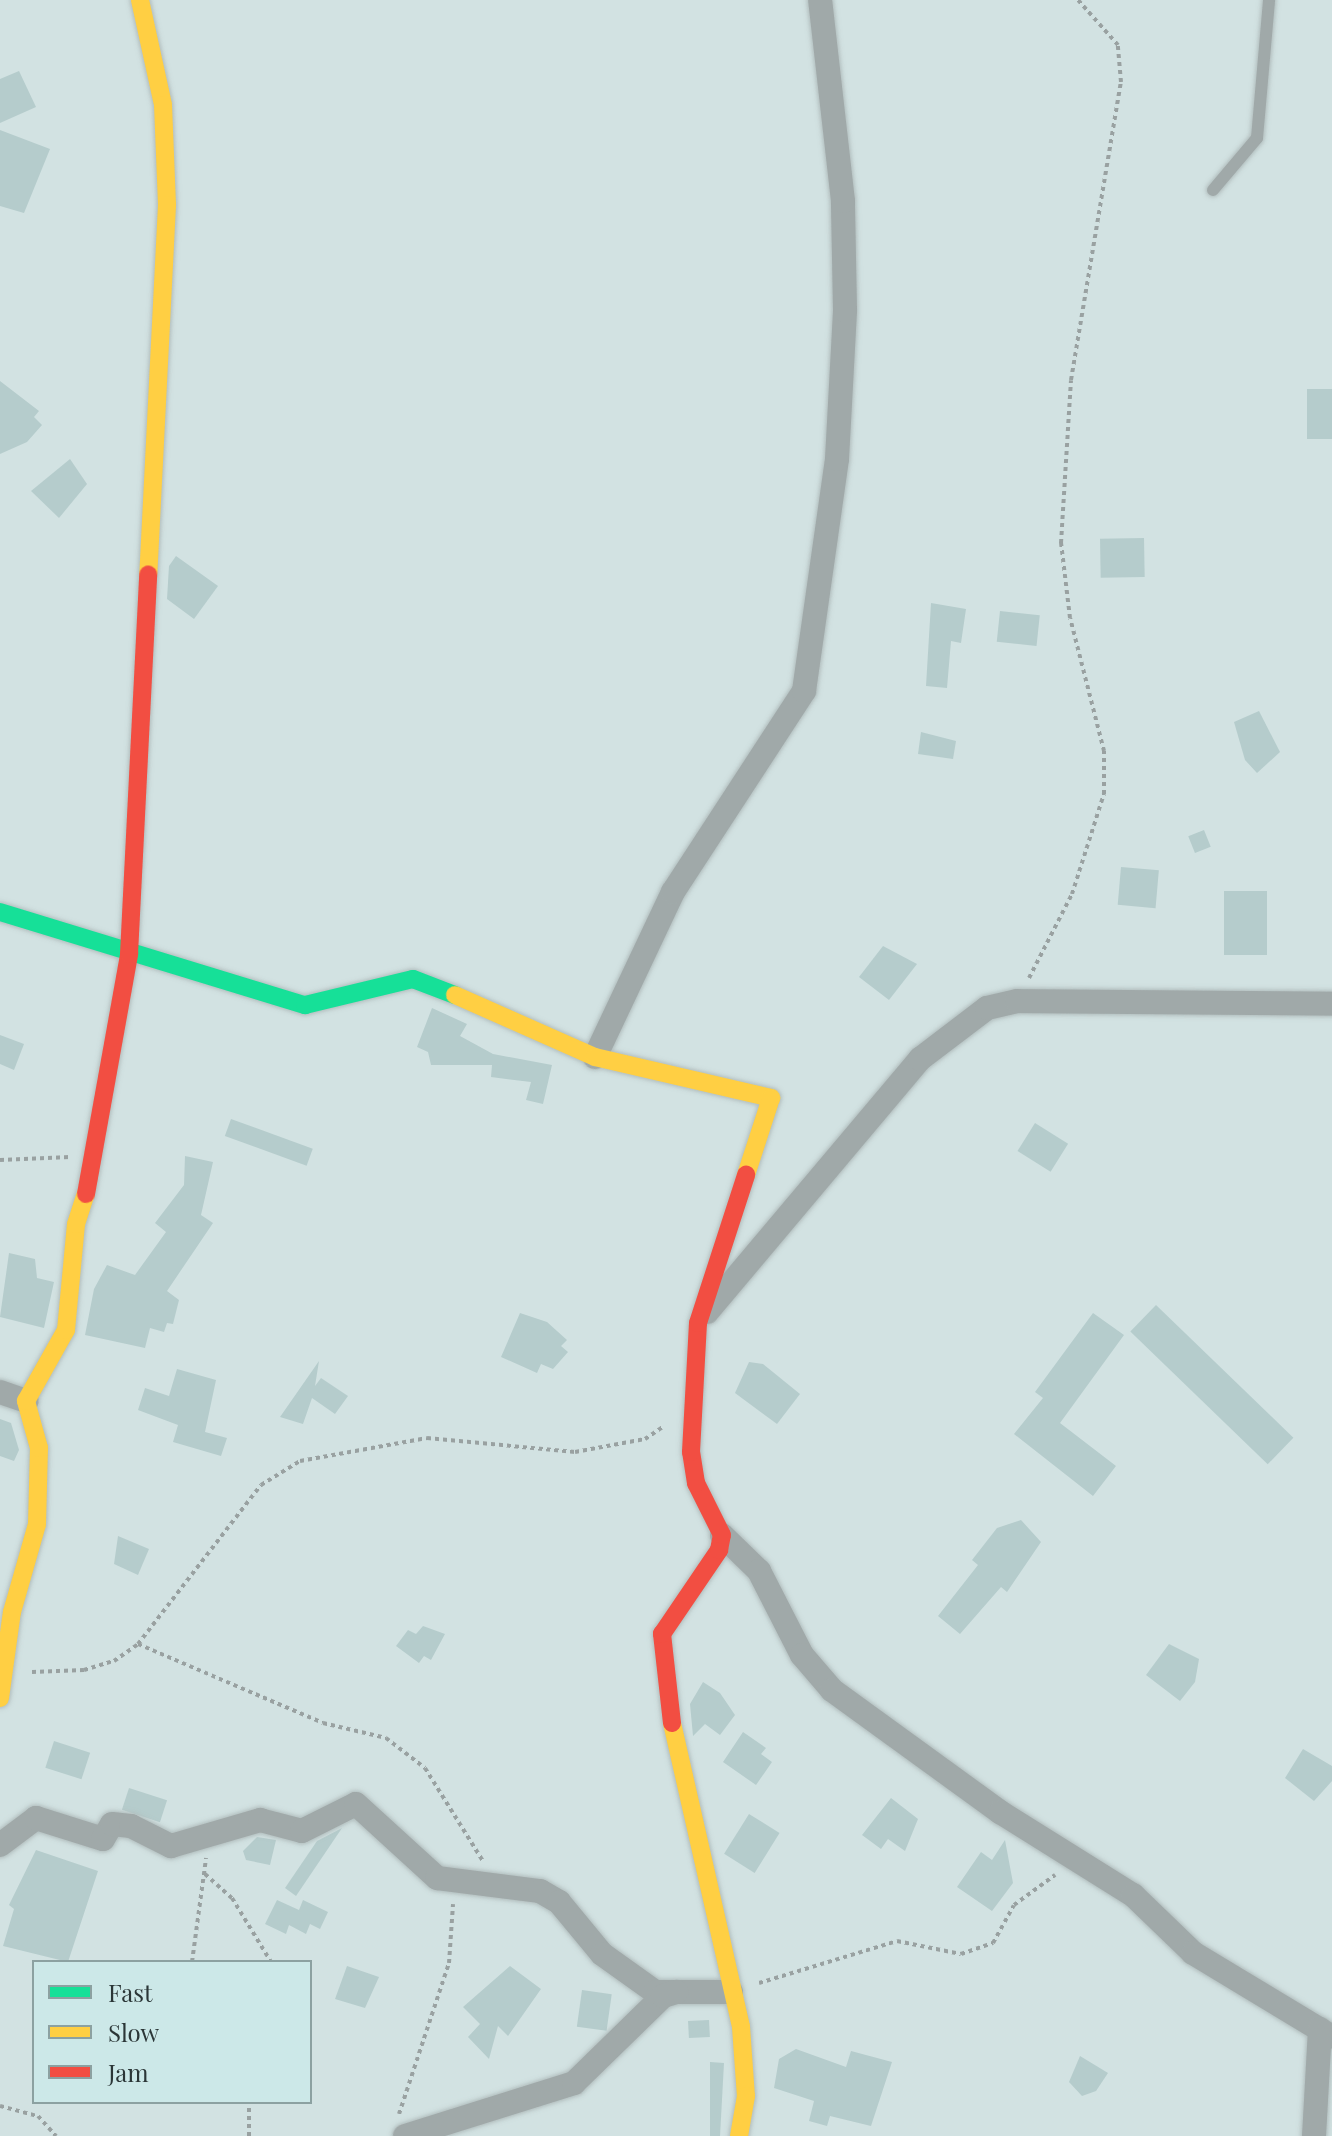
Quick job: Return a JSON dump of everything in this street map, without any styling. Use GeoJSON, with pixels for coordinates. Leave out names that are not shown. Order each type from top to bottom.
{"type":"FeatureCollection","features":[{"type":"Feature","properties":{"kind":"street"},"geometry":{"type":"LineString","coordinates":[[0,1698],[12,1612],[37,1524],[39,1448],[26,1401],[66,1330],[76,1224],[96,1155],[129,954],[167,205],[163,105],[140,0]]}},
{"type":"Feature","properties":{"kind":"street"},"geometry":{"type":"LineString","coordinates":[[595,1057],[673,892],[804,691],[837,459],[845,310],[843,201],[820,0]]}},
{"type":"Feature","properties":{"kind":"street"},"geometry":{"type":"LineString","coordinates":[[0,912],[129,954],[305,1005],[413,979],[518,1018],[595,1057],[771,1098],[698,1323],[689,1411],[696,1483],[722,1535],[759,1571],[802,1655],[832,1690],[1077,1860],[1133,1895],[1193,1953],[1326,2033],[1314,2136]]}},
{"type":"Feature","properties":{"kind":"street"},"geometry":{"type":"LineString","coordinates":[[698,1323],[920,1059],[967,1017],[1017,1001],[1332,1004]]}},
{"type":"Feature","properties":{"kind":"street"},"geometry":{"type":"LineString","coordinates":[[0,1392],[26,1401]]}},
{"type":"Feature","properties":{"kind":"street"},"geometry":{"type":"LineString","coordinates":[[722,1535],[719,1550],[662,1634],[675,1753],[745,2059],[739,2136]]}},
{"type":"Feature","properties":{"kind":"street"},"geometry":{"type":"LineString","coordinates":[[0,1845],[36,1818],[103,1839],[112,1824],[171,1846],[207,1840],[260,1820],[302,1831],[356,1804],[449,1883],[516,1887],[559,1902],[627,1975],[655,1992],[731,1992]]}},
{"type":"Feature","properties":{"kind":"street"},"geometry":{"type":"LineString","coordinates":[[398,2131],[574,2083],[663,1996],[676,1992]]}},
{"type":"Feature","properties":{"kind":"lane"},"geometry":{"type":"LineString","coordinates":[[1213,190],[1257,138],[1269,0]]}},
{"type":"Feature","properties":{"kind":"path"},"geometry":{"type":"LineString","coordinates":[[1017,1001],[1072,894],[1104,794],[1104,751],[1070,618],[1061,543],[1071,380],[1121,82],[1118,45],[1079,0]]}},
{"type":"Feature","properties":{"kind":"path"},"geometry":{"type":"LineString","coordinates":[[0,1160],[96,1155]]}},
{"type":"Feature","properties":{"kind":"path"},"geometry":{"type":"LineString","coordinates":[[4,1672],[84,1670],[114,1661],[138,1644],[261,1485],[300,1461],[427,1438],[575,1452],[610,1448],[645,1439],[689,1411]]}},
{"type":"Feature","properties":{"kind":"path"},"geometry":{"type":"LineString","coordinates":[[138,1644],[323,1723],[386,1738],[425,1768],[491,1872],[516,1887]]}},
{"type":"Feature","properties":{"kind":"path"},"geometry":{"type":"LineString","coordinates":[[192,1960],[207,1840]]}},
{"type":"Feature","properties":{"kind":"path"},"geometry":{"type":"LineString","coordinates":[[731,1992],[897,1941],[961,1954],[993,1943],[1014,1905],[1077,1860]]}},
{"type":"Feature","properties":{"kind":"path"},"geometry":{"type":"LineString","coordinates":[[205,1874],[232,1898],[270,1960]]}},
{"type":"Feature","properties":{"kind":"path"},"geometry":{"type":"LineString","coordinates":[[398,2131],[449,1963],[457,1922],[449,1883]]}},
{"type":"Feature","properties":{"kind":"path"},"geometry":{"type":"LineString","coordinates":[[249,2104],[249,2136]]}},
{"type":"Feature","properties":{"kind":"path"},"geometry":{"type":"LineString","coordinates":[[0,2106],[38,2116],[56,2136]]}},
{"type":"Feature","properties":{"kind":"building"},"geometry":{"type":"Polygon","coordinates":[[[19,71],[36,107],[0,123],[0,79],[19,71]]]}},
{"type":"Feature","properties":{"kind":"building"},"geometry":{"type":"Polygon","coordinates":[[[0,130],[50,149],[24,213],[0,206],[0,130]]]}},
{"type":"Feature","properties":{"kind":"building"},"geometry":{"type":"Polygon","coordinates":[[[0,381],[39,411],[34,417],[42,425],[27,442],[0,454],[0,381]]]}},
{"type":"Feature","properties":{"kind":"building"},"geometry":{"type":"Polygon","coordinates":[[[1307,389],[1332,389],[1332,439],[1307,439],[1307,389]]]}},
{"type":"Feature","properties":{"kind":"building"},"geometry":{"type":"Polygon","coordinates":[[[70,459],[87,484],[59,518],[31,491],[70,459]]]}},
{"type":"Feature","properties":{"kind":"building"},"geometry":{"type":"Polygon","coordinates":[[[1144,538],[1145,577],[1101,578],[1100,539],[1144,538]]]}},
{"type":"Feature","properties":{"kind":"building"},"geometry":{"type":"Polygon","coordinates":[[[176,556],[218,586],[194,619],[167,599],[169,566],[176,556]]]}},
{"type":"Feature","properties":{"kind":"building"},"geometry":{"type":"Polygon","coordinates":[[[931,603],[966,609],[961,643],[951,641],[947,688],[926,686],[931,603]]]}},
{"type":"Feature","properties":{"kind":"building"},"geometry":{"type":"Polygon","coordinates":[[[1000,611],[1040,615],[1037,646],[997,642],[1000,611]]]}},
{"type":"Feature","properties":{"kind":"building"},"geometry":{"type":"Polygon","coordinates":[[[1259,711],[1280,752],[1257,773],[1245,760],[1234,722],[1259,711]]]}},
{"type":"Feature","properties":{"kind":"building"},"geometry":{"type":"Polygon","coordinates":[[[921,732],[956,741],[953,759],[918,754],[921,732]]]}},
{"type":"Feature","properties":{"kind":"building"},"geometry":{"type":"Polygon","coordinates":[[[1204,830],[1211,847],[1195,853],[1188,836],[1204,830]]]}},
{"type":"Feature","properties":{"kind":"building"},"geometry":{"type":"Polygon","coordinates":[[[1121,867],[1159,870],[1156,908],[1118,905],[1121,867]]]}},
{"type":"Feature","properties":{"kind":"building"},"geometry":{"type":"Polygon","coordinates":[[[1224,891],[1267,891],[1267,955],[1224,955],[1224,891]]]}},
{"type":"Feature","properties":{"kind":"building"},"geometry":{"type":"Polygon","coordinates":[[[883,946],[917,964],[889,1000],[859,977],[883,946]]]}},
{"type":"Feature","properties":{"kind":"building"},"geometry":{"type":"Polygon","coordinates":[[[432,1008],[467,1024],[460,1036],[493,1054],[552,1065],[543,1104],[526,1100],[531,1082],[491,1077],[492,1065],[431,1065],[428,1052],[417,1047],[432,1008]]]}},
{"type":"Feature","properties":{"kind":"building"},"geometry":{"type":"Polygon","coordinates":[[[0,1035],[24,1044],[14,1070],[0,1064],[0,1035]]]}},
{"type":"Feature","properties":{"kind":"building"},"geometry":{"type":"Polygon","coordinates":[[[231,1119],[313,1149],[307,1166],[225,1136],[231,1119]]]}},
{"type":"Feature","properties":{"kind":"building"},"geometry":{"type":"Polygon","coordinates":[[[1035,1123],[1068,1144],[1051,1172],[1018,1151],[1035,1123]]]}},
{"type":"Feature","properties":{"kind":"building"},"geometry":{"type":"Polygon","coordinates":[[[185,1156],[213,1162],[201,1215],[213,1223],[167,1291],[179,1300],[173,1324],[167,1323],[164,1332],[150,1328],[145,1348],[85,1335],[94,1289],[107,1265],[135,1275],[166,1232],[155,1223],[184,1185],[185,1156]]]}},
{"type":"Feature","properties":{"kind":"building"},"geometry":{"type":"Polygon","coordinates":[[[9,1253],[35,1259],[37,1278],[54,1282],[44,1328],[0,1317],[9,1253]]]}},
{"type":"Feature","properties":{"kind":"building"},"geometry":{"type":"Polygon","coordinates":[[[1156,1305],[1293,1438],[1268,1464],[1130,1332],[1156,1305]]]}},
{"type":"Feature","properties":{"kind":"building"},"geometry":{"type":"Polygon","coordinates":[[[520,1313],[547,1322],[567,1340],[561,1346],[568,1352],[553,1369],[541,1364],[537,1373],[501,1357],[520,1313]]]}},
{"type":"Feature","properties":{"kind":"building"},"geometry":{"type":"Polygon","coordinates":[[[1093,1313],[1124,1335],[1060,1423],[1116,1466],[1093,1496],[1014,1434],[1043,1398],[1035,1392],[1093,1313]]]}},
{"type":"Feature","properties":{"kind":"building"},"geometry":{"type":"Polygon","coordinates":[[[319,1361],[315,1386],[321,1378],[348,1396],[335,1414],[312,1398],[303,1424],[280,1417],[319,1361]]]}},
{"type":"Feature","properties":{"kind":"building"},"geometry":{"type":"Polygon","coordinates":[[[749,1362],[763,1364],[800,1394],[777,1424],[735,1393],[749,1362]]]}},
{"type":"Feature","properties":{"kind":"building"},"geometry":{"type":"Polygon","coordinates":[[[177,1369],[216,1380],[205,1432],[227,1438],[221,1456],[173,1442],[178,1425],[138,1410],[145,1388],[169,1396],[177,1369]]]}},
{"type":"Feature","properties":{"kind":"building"},"geometry":{"type":"Polygon","coordinates":[[[0,1419],[11,1423],[19,1450],[14,1461],[0,1456],[0,1419]]]}},
{"type":"Feature","properties":{"kind":"building"},"geometry":{"type":"Polygon","coordinates":[[[1021,1520],[1041,1542],[1007,1592],[1001,1587],[960,1634],[938,1616],[978,1565],[972,1560],[997,1528],[1021,1520]]]}},
{"type":"Feature","properties":{"kind":"building"},"geometry":{"type":"Polygon","coordinates":[[[118,1536],[149,1549],[138,1575],[114,1564],[118,1536]]]}},
{"type":"Feature","properties":{"kind":"building"},"geometry":{"type":"Polygon","coordinates":[[[423,1626],[445,1634],[431,1660],[424,1656],[419,1663],[396,1646],[408,1630],[416,1634],[423,1626]]]}},
{"type":"Feature","properties":{"kind":"building"},"geometry":{"type":"Polygon","coordinates":[[[1169,1644],[1199,1659],[1195,1682],[1180,1701],[1146,1675],[1169,1644]]]}},
{"type":"Feature","properties":{"kind":"building"},"geometry":{"type":"Polygon","coordinates":[[[703,1682],[720,1693],[735,1715],[720,1735],[705,1724],[693,1736],[690,1704],[703,1682]]]}},
{"type":"Feature","properties":{"kind":"building"},"geometry":{"type":"Polygon","coordinates":[[[743,1732],[766,1748],[761,1754],[772,1762],[756,1785],[723,1762],[743,1732]]]}},
{"type":"Feature","properties":{"kind":"building"},"geometry":{"type":"Polygon","coordinates":[[[54,1741],[90,1753],[81,1779],[45,1768],[54,1741]]]}},
{"type":"Feature","properties":{"kind":"building"},"geometry":{"type":"Polygon","coordinates":[[[1303,1749],[1332,1766],[1332,1781],[1314,1801],[1285,1778],[1303,1749]]]}},
{"type":"Feature","properties":{"kind":"building"},"geometry":{"type":"Polygon","coordinates":[[[129,1788],[167,1800],[160,1822],[122,1810],[129,1788]]]}},
{"type":"Feature","properties":{"kind":"building"},"geometry":{"type":"Polygon","coordinates":[[[891,1798],[918,1819],[905,1851],[888,1839],[881,1849],[862,1835],[891,1798]]]}},
{"type":"Feature","properties":{"kind":"building"},"geometry":{"type":"Polygon","coordinates":[[[749,1814],[780,1833],[755,1873],[724,1854],[749,1814]]]}},
{"type":"Feature","properties":{"kind":"building"},"geometry":{"type":"Polygon","coordinates":[[[342,1828],[296,1896],[285,1888],[317,1841],[342,1828]]]}},
{"type":"Feature","properties":{"kind":"building"},"geometry":{"type":"Polygon","coordinates":[[[257,1837],[276,1840],[270,1865],[246,1860],[243,1851],[257,1837]]]}},
{"type":"Feature","properties":{"kind":"building"},"geometry":{"type":"Polygon","coordinates":[[[1005,1840],[1013,1883],[992,1911],[957,1887],[981,1852],[992,1860],[1005,1840]]]}},
{"type":"Feature","properties":{"kind":"building"},"geometry":{"type":"Polygon","coordinates":[[[36,1850],[98,1871],[69,1960],[3,1946],[14,1909],[9,1905],[36,1850]]]}},
{"type":"Feature","properties":{"kind":"building"},"geometry":{"type":"Polygon","coordinates":[[[277,1900],[299,1910],[303,1900],[328,1912],[320,1929],[310,1924],[306,1934],[289,1925],[286,1934],[265,1924],[277,1900]]]}},
{"type":"Feature","properties":{"kind":"building"},"geometry":{"type":"Polygon","coordinates":[[[347,1966],[379,1977],[365,2008],[335,1999],[347,1966]]]}},
{"type":"Feature","properties":{"kind":"building"},"geometry":{"type":"Polygon","coordinates":[[[510,1966],[541,1989],[508,2036],[498,2026],[489,2059],[468,2037],[480,2024],[463,2007],[510,1966]]]}},
{"type":"Feature","properties":{"kind":"building"},"geometry":{"type":"Polygon","coordinates":[[[582,1990],[612,1994],[607,2031],[577,2027],[582,1990]]]}},
{"type":"Feature","properties":{"kind":"building"},"geometry":{"type":"Polygon","coordinates":[[[709,2020],[710,2037],[689,2038],[688,2021],[709,2020]]]}},
{"type":"Feature","properties":{"kind":"building"},"geometry":{"type":"Polygon","coordinates":[[[796,2049],[846,2067],[851,2051],[892,2062],[871,2126],[830,2116],[827,2126],[809,2121],[814,2101],[774,2088],[779,2059],[796,2049]]]}},
{"type":"Feature","properties":{"kind":"building"},"geometry":{"type":"Polygon","coordinates":[[[1080,2056],[1108,2073],[1096,2091],[1082,2096],[1069,2082],[1080,2056]]]}},
{"type":"Feature","properties":{"kind":"building"},"geometry":{"type":"Polygon","coordinates":[[[710,2062],[724,2063],[720,2136],[710,2136],[710,2062]]]}},
{"type":"Feature","properties":{"kind":"traffic: fast"},"geometry":{"type":"LineString","coordinates":[[0,912],[305,1005],[413,979],[455,995]]}},
{"type":"Feature","properties":{"kind":"traffic: slow"},"geometry":{"type":"LineString","coordinates":[[140,0],[163,105],[167,205],[148,574]]}},
{"type":"Feature","properties":{"kind":"traffic: slow"},"geometry":{"type":"LineString","coordinates":[[455,995],[595,1057],[771,1098],[746,1175]]}},
{"type":"Feature","properties":{"kind":"traffic: slow"},"geometry":{"type":"LineString","coordinates":[[0,1698],[12,1612],[37,1524],[39,1448],[26,1401],[66,1330],[76,1224],[86,1194]]}},
{"type":"Feature","properties":{"kind":"traffic: slow"},"geometry":{"type":"LineString","coordinates":[[672,1723],[741,2027],[746,2096],[739,2136]]}},
{"type":"Feature","properties":{"kind":"traffic: jam"},"geometry":{"type":"LineString","coordinates":[[86,1194],[129,954],[148,574]]}},
{"type":"Feature","properties":{"kind":"traffic: jam"},"geometry":{"type":"LineString","coordinates":[[672,1723],[662,1634],[719,1550],[722,1535],[696,1483],[691,1452],[698,1323],[746,1175]]}}]}
